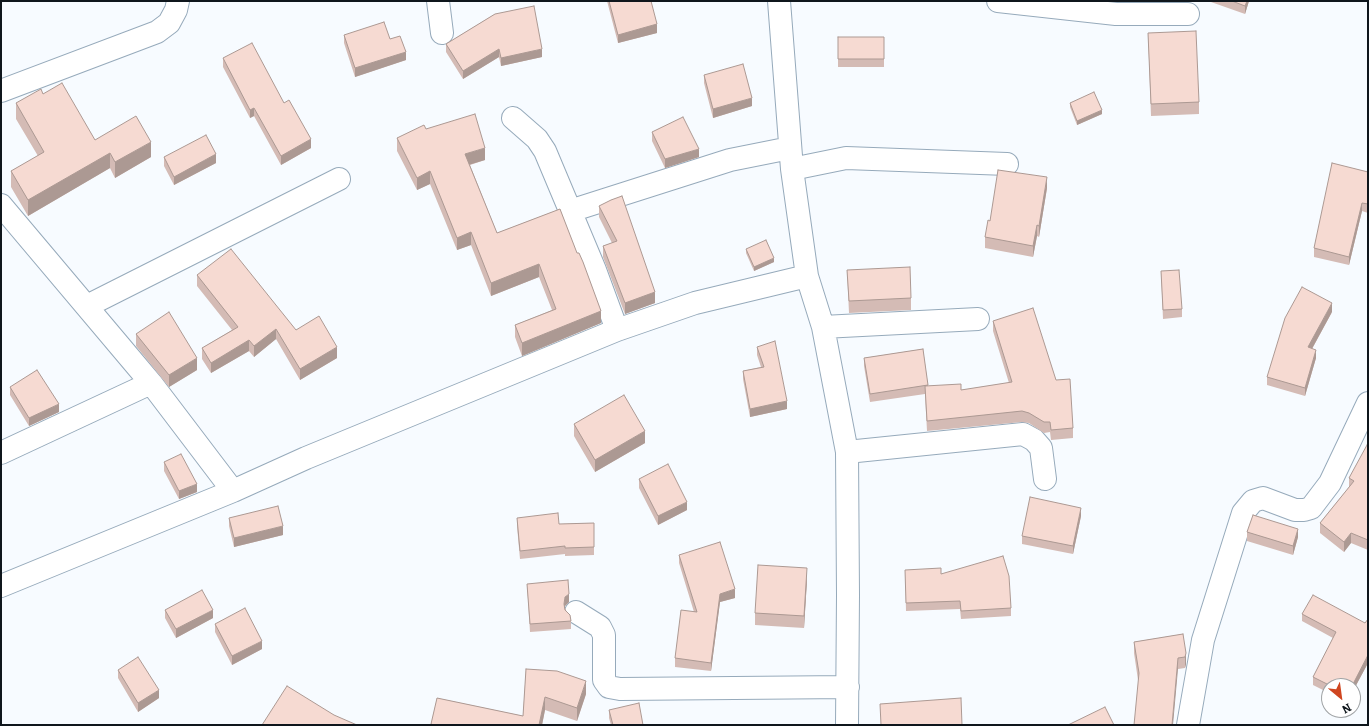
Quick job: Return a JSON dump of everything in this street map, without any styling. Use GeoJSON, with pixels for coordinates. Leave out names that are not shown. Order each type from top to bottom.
{"type":"FeatureCollection","features":[{"type":"Feature","properties":{"kind":"street"},"geometry":{"type":"LineString","coordinates":[[1,91],[157,32],[169,23],[176,10],[178,1]]}},
{"type":"Feature","properties":{"kind":"street"},"geometry":{"type":"LineString","coordinates":[[438,1],[442,33]]}},
{"type":"Feature","properties":{"kind":"street"},"geometry":{"type":"LineString","coordinates":[[779,1],[791,158],[807,276],[823,327],[847,452],[847,725]]}},
{"type":"Feature","properties":{"kind":"street"},"geometry":{"type":"LineString","coordinates":[[998,1],[1116,14],[1188,14]]}},
{"type":"Feature","properties":{"kind":"street"},"geometry":{"type":"LineString","coordinates":[[512,118],[537,138],[545,151],[595,270],[617,330]]}},
{"type":"Feature","properties":{"kind":"street"},"geometry":{"type":"LineString","coordinates":[[570,211],[730,160],[846,158],[1007,164]]}},
{"type":"Feature","properties":{"kind":"street"},"geometry":{"type":"LineString","coordinates":[[87,306],[339,179]]}},
{"type":"Feature","properties":{"kind":"street"},"geometry":{"type":"LineString","coordinates":[[1,205],[151,383],[233,491]]}},
{"type":"Feature","properties":{"kind":"street"},"geometry":{"type":"LineString","coordinates":[[1,586],[233,491],[314,455],[617,330],[695,303],[807,276]]}},
{"type":"Feature","properties":{"kind":"street"},"geometry":{"type":"LineString","coordinates":[[823,327],[978,319]]}},
{"type":"Feature","properties":{"kind":"street"},"geometry":{"type":"LineString","coordinates":[[1,453],[151,383]]}},
{"type":"Feature","properties":{"kind":"street"},"geometry":{"type":"LineString","coordinates":[[1188,725],[1203,640],[1243,513],[1253,501],[1263,498],[1295,510],[1311,508],[1330,483],[1368,403]]}},
{"type":"Feature","properties":{"kind":"street"},"geometry":{"type":"LineString","coordinates":[[847,452],[1023,434],[1034,440],[1041,448],[1045,479]]}},
{"type":"Feature","properties":{"kind":"street"},"geometry":{"type":"LineString","coordinates":[[576,612],[600,627],[604,635],[604,680],[609,687],[620,689],[848,687]]}},
{"type":"Feature","properties":{"kind":"building"},"geometry":{"type":"Polygon","coordinates":[[[609,1],[651,1],[657,24],[618,35],[609,1]]]}},
{"type":"Feature","properties":{"kind":"building"},"geometry":{"type":"Polygon","coordinates":[[[1232,1],[1247,1],[1245,6],[1232,1]]]}},
{"type":"Feature","properties":{"kind":"building"},"geometry":{"type":"Polygon","coordinates":[[[534,6],[542,49],[501,58],[499,49],[463,71],[446,44],[495,14],[534,6]]]}},
{"type":"Feature","properties":{"kind":"building"},"geometry":{"type":"Polygon","coordinates":[[[384,22],[390,39],[400,36],[406,52],[355,68],[344,35],[384,22]]]}},
{"type":"Feature","properties":{"kind":"building"},"geometry":{"type":"Polygon","coordinates":[[[1196,31],[1199,102],[1151,104],[1148,33],[1196,31]]]}},
{"type":"Feature","properties":{"kind":"building"},"geometry":{"type":"Polygon","coordinates":[[[838,37],[884,37],[884,59],[838,59],[838,37]]]}},
{"type":"Feature","properties":{"kind":"building"},"geometry":{"type":"Polygon","coordinates":[[[252,43],[284,103],[289,100],[311,139],[281,156],[254,108],[250,110],[223,58],[252,43]]]}},
{"type":"Feature","properties":{"kind":"building"},"geometry":{"type":"Polygon","coordinates":[[[743,64],[752,98],[713,109],[704,75],[743,64]]]}},
{"type":"Feature","properties":{"kind":"building"},"geometry":{"type":"Polygon","coordinates":[[[62,83],[95,140],[136,116],[151,142],[115,162],[110,153],[28,200],[11,171],[44,152],[16,103],[41,89],[43,94],[62,83]]]}},
{"type":"Feature","properties":{"kind":"building"},"geometry":{"type":"Polygon","coordinates":[[[1094,92],[1102,110],[1077,121],[1070,103],[1094,92]]]}},
{"type":"Feature","properties":{"kind":"building"},"geometry":{"type":"Polygon","coordinates":[[[475,114],[485,148],[465,154],[497,233],[560,209],[577,253],[579,253],[583,262],[601,311],[522,343],[515,325],[556,309],[539,264],[491,283],[471,232],[457,238],[430,171],[417,178],[397,138],[424,125],[426,129],[475,114]]]}},
{"type":"Feature","properties":{"kind":"building"},"geometry":{"type":"Polygon","coordinates":[[[683,117],[699,149],[665,159],[652,132],[683,117]]]}},
{"type":"Feature","properties":{"kind":"building"},"geometry":{"type":"Polygon","coordinates":[[[206,135],[216,154],[174,177],[164,157],[206,135]]]}},
{"type":"Feature","properties":{"kind":"building"},"geometry":{"type":"Polygon","coordinates":[[[1332,163],[1368,172],[1368,204],[1362,203],[1349,257],[1314,248],[1332,163]]]}},
{"type":"Feature","properties":{"kind":"building"},"geometry":{"type":"Polygon","coordinates":[[[998,170],[1047,177],[1039,226],[1037,225],[1033,246],[985,237],[988,220],[990,221],[998,170]]]}},
{"type":"Feature","properties":{"kind":"building"},"geometry":{"type":"Polygon","coordinates":[[[622,196],[655,292],[625,303],[603,246],[617,241],[599,206],[622,196]]]}},
{"type":"Feature","properties":{"kind":"building"},"geometry":{"type":"Polygon","coordinates":[[[766,240],[774,258],[754,267],[746,249],[766,240]]]}},
{"type":"Feature","properties":{"kind":"building"},"geometry":{"type":"Polygon","coordinates":[[[231,249],[296,330],[319,316],[337,347],[300,369],[276,329],[254,346],[249,340],[211,363],[202,348],[238,327],[197,275],[231,249]]]}},
{"type":"Feature","properties":{"kind":"building"},"geometry":{"type":"Polygon","coordinates":[[[910,267],[911,298],[849,301],[847,270],[910,267]]]}},
{"type":"Feature","properties":{"kind":"building"},"geometry":{"type":"Polygon","coordinates":[[[1179,270],[1182,309],[1163,310],[1161,271],[1179,270]]]}},
{"type":"Feature","properties":{"kind":"building"},"geometry":{"type":"Polygon","coordinates":[[[1302,287],[1332,303],[1308,347],[1316,350],[1305,388],[1267,377],[1285,318],[1302,287]]]}},
{"type":"Feature","properties":{"kind":"building"},"geometry":{"type":"Polygon","coordinates":[[[1033,308],[1056,380],[1070,379],[1073,428],[1051,430],[1050,422],[1044,422],[1029,413],[1022,411],[927,421],[925,386],[961,384],[961,390],[1012,382],[993,321],[1033,308]]]}},
{"type":"Feature","properties":{"kind":"building"},"geometry":{"type":"Polygon","coordinates":[[[169,312],[197,358],[169,375],[136,334],[169,312]]]}},
{"type":"Feature","properties":{"kind":"building"},"geometry":{"type":"Polygon","coordinates":[[[775,341],[787,401],[750,409],[743,371],[764,367],[757,347],[775,341]]]}},
{"type":"Feature","properties":{"kind":"building"},"geometry":{"type":"Polygon","coordinates":[[[923,349],[928,385],[870,394],[864,358],[923,349]]]}},
{"type":"Feature","properties":{"kind":"building"},"geometry":{"type":"Polygon","coordinates":[[[37,370],[59,404],[29,418],[10,387],[37,370]]]}},
{"type":"Feature","properties":{"kind":"building"},"geometry":{"type":"Polygon","coordinates":[[[624,395],[645,431],[595,460],[574,424],[624,395]]]}},
{"type":"Feature","properties":{"kind":"building"},"geometry":{"type":"Polygon","coordinates":[[[1367,445],[1368,540],[1351,533],[1344,542],[1320,523],[1354,481],[1349,478],[1367,445]]]}},
{"type":"Feature","properties":{"kind":"building"},"geometry":{"type":"Polygon","coordinates":[[[181,454],[197,484],[179,491],[164,462],[181,454]]]}},
{"type":"Feature","properties":{"kind":"building"},"geometry":{"type":"Polygon","coordinates":[[[668,464],[687,502],[658,516],[639,479],[668,464]]]}},
{"type":"Feature","properties":{"kind":"building"},"geometry":{"type":"Polygon","coordinates":[[[1030,497],[1081,508],[1073,546],[1022,536],[1030,497]]]}},
{"type":"Feature","properties":{"kind":"building"},"geometry":{"type":"Polygon","coordinates":[[[278,506],[283,526],[234,538],[229,518],[278,506]]]}},
{"type":"Feature","properties":{"kind":"building"},"geometry":{"type":"Polygon","coordinates":[[[558,513],[559,524],[594,523],[594,547],[565,548],[565,546],[520,551],[517,518],[558,513]]]}},
{"type":"Feature","properties":{"kind":"building"},"geometry":{"type":"Polygon","coordinates":[[[1253,515],[1298,529],[1293,546],[1247,532],[1253,515]]]}},
{"type":"Feature","properties":{"kind":"building"},"geometry":{"type":"Polygon","coordinates":[[[720,542],[735,589],[720,594],[711,663],[675,658],[681,610],[697,612],[679,555],[720,542]]]}},
{"type":"Feature","properties":{"kind":"building"},"geometry":{"type":"Polygon","coordinates":[[[1003,556],[1009,576],[1011,608],[961,611],[960,601],[906,603],[905,570],[941,568],[941,574],[1003,556]]]}},
{"type":"Feature","properties":{"kind":"building"},"geometry":{"type":"Polygon","coordinates":[[[758,565],[807,568],[804,616],[755,613],[758,565]]]}},
{"type":"Feature","properties":{"kind":"building"},"geometry":{"type":"Polygon","coordinates":[[[568,580],[569,594],[565,597],[564,604],[565,610],[570,615],[571,621],[530,624],[527,584],[568,580]]]}},
{"type":"Feature","properties":{"kind":"building"},"geometry":{"type":"Polygon","coordinates":[[[202,590],[213,610],[176,629],[165,610],[202,590]]]}},
{"type":"Feature","properties":{"kind":"building"},"geometry":{"type":"Polygon","coordinates":[[[1313,595],[1365,623],[1368,619],[1368,655],[1356,678],[1321,678],[1321,681],[1313,677],[1336,632],[1302,614],[1313,595]]]}},
{"type":"Feature","properties":{"kind":"building"},"geometry":{"type":"Polygon","coordinates":[[[245,608],[262,641],[232,656],[215,624],[245,608]]]}},
{"type":"Feature","properties":{"kind":"building"},"geometry":{"type":"Polygon","coordinates":[[[1183,634],[1186,653],[1185,657],[1178,658],[1172,725],[1134,725],[1139,673],[1134,642],[1183,634]]]}},
{"type":"Feature","properties":{"kind":"building"},"geometry":{"type":"Polygon","coordinates":[[[138,657],[159,690],[138,703],[118,670],[138,657]]]}},
{"type":"Feature","properties":{"kind":"building"},"geometry":{"type":"Polygon","coordinates":[[[526,669],[557,671],[586,681],[577,708],[545,697],[539,725],[431,724],[437,698],[523,716],[526,669]]]}},
{"type":"Feature","properties":{"kind":"building"},"geometry":{"type":"Polygon","coordinates":[[[287,686],[334,715],[357,725],[262,725],[287,686]]]}},
{"type":"Feature","properties":{"kind":"building"},"geometry":{"type":"Polygon","coordinates":[[[961,698],[962,725],[881,725],[880,704],[961,698]]]}},
{"type":"Feature","properties":{"kind":"building"},"geometry":{"type":"Polygon","coordinates":[[[639,703],[643,725],[613,725],[609,710],[639,703]]]}},
{"type":"Feature","properties":{"kind":"building"},"geometry":{"type":"Polygon","coordinates":[[[1105,707],[1114,725],[1068,725],[1105,707]]]}}]}
